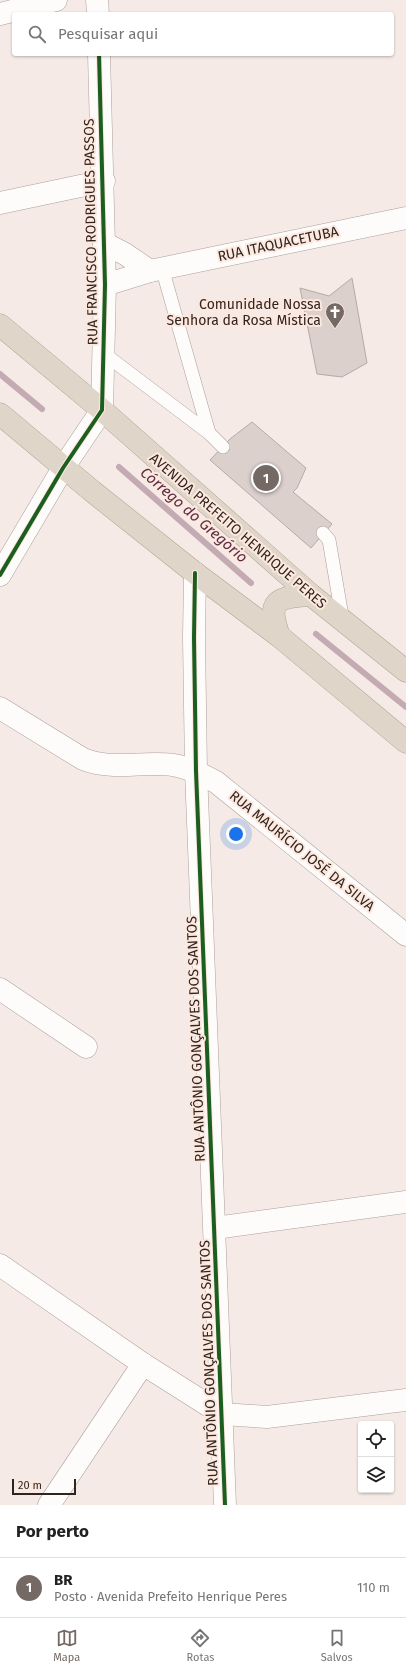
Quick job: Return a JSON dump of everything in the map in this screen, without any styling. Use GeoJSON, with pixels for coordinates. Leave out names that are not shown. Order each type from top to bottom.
{"type":"FeatureCollection","features":[{"type":"Feature","properties":{"kind":"highway","name":"AVENIDA PREFEITO HENRIQUE PERES"},"geometry":{"type":"LineString","coordinates":[[0,325],[102,410],[310,596],[406,671]]}},
{"type":"Feature","properties":{"kind":"highway"},"geometry":{"type":"LineString","coordinates":[[0,414],[63,468],[194,573],[279,636],[406,742]]}},
{"type":"Feature","properties":{"kind":"highway"},"geometry":{"type":"LineString","coordinates":[[279,636],[273,619],[274,609],[280,600],[290,596],[310,596]]}},
{"type":"Feature","properties":{"kind":"street"},"geometry":{"type":"LineString","coordinates":[[0,14],[56,0]]}},
{"type":"Feature","properties":{"kind":"street"},"geometry":{"type":"LineString","coordinates":[[97,0],[98,12]]}},
{"type":"Feature","properties":{"kind":"street","name":"RUA FRANCISCO RODRIGUES PASSOS"},"geometry":{"type":"LineString","coordinates":[[99,56],[104,182],[105,285],[102,410]]}},
{"type":"Feature","properties":{"kind":"street"},"geometry":{"type":"LineString","coordinates":[[0,203],[104,182]]}},
{"type":"Feature","properties":{"kind":"street","name":"RUA ITAQUACETUBA"},"geometry":{"type":"LineString","coordinates":[[105,285],[156,269],[406,218]]}},
{"type":"Feature","properties":{"kind":"street"},"geometry":{"type":"LineString","coordinates":[[104,243],[156,269]]}},
{"type":"Feature","properties":{"kind":"street"},"geometry":{"type":"LineString","coordinates":[[0,575],[63,468],[102,410]]}},
{"type":"Feature","properties":{"kind":"street","name":"RUA ANTÔNIO GONÇALVES DOS SANTOS"},"geometry":{"type":"LineString","coordinates":[[194,573],[196,771],[225,1505]]}},
{"type":"Feature","properties":{"kind":"street","name":"RUA MAURÍCIO JOSÉ DA SILVA"},"geometry":{"type":"LineString","coordinates":[[0,708],[84,759],[96,764],[173,765],[196,771],[216,782],[232,793],[406,935]]}},
{"type":"Feature","properties":{"kind":"street"},"geometry":{"type":"LineString","coordinates":[[0,989],[86,1047]]}},
{"type":"Feature","properties":{"kind":"street"},"geometry":{"type":"LineString","coordinates":[[215,1228],[406,1202]]}},
{"type":"Feature","properties":{"kind":"street"},"geometry":{"type":"LineString","coordinates":[[0,1265],[143,1364],[222,1414],[267,1418],[406,1400]]}},
{"type":"Feature","properties":{"kind":"street"},"geometry":{"type":"LineString","coordinates":[[49,1505],[143,1364]]}},
{"type":"Feature","properties":{"kind":"lane"},"geometry":{"type":"LineString","coordinates":[[156,269],[208,433]]}},
{"type":"Feature","properties":{"kind":"lane"},"geometry":{"type":"LineString","coordinates":[[103,353],[208,433],[223,447]]}},
{"type":"Feature","properties":{"kind":"lane"},"geometry":{"type":"LineString","coordinates":[[324,534],[329,540],[343,622]]}},
{"type":"Feature","properties":{"kind":"building","name":"Comunidade Nossa Senhora da Rosa Mística"},"geometry":{"type":"Polygon","coordinates":[[[352,278],[367,363],[342,377],[317,374],[300,288],[329,296],[352,278]]]}},
{"type":"Feature","properties":{"kind":"building"},"geometry":{"type":"Polygon","coordinates":[[[252,422],[306,468],[297,488],[293,492],[332,524],[311,548],[210,460],[230,439],[252,422]]]}},
{"type":"Feature","properties":{"kind":"waterway","name":"Córrego do Gregório"},"geometry":{"type":"LineString","coordinates":[[0,374],[42,409]]}},
{"type":"Feature","properties":{"kind":"waterway","name":"Córrego do Gregório"},"geometry":{"type":"LineString","coordinates":[[119,467],[251,583]]}},
{"type":"Feature","properties":{"kind":"waterway","name":"Córrego do Gregório"},"geometry":{"type":"LineString","coordinates":[[316,634],[406,707]]}},
{"type":"Feature","properties":{"kind":"cycle path"},"geometry":{"type":"LineString","coordinates":[[0,575],[63,468],[102,410],[105,285],[99,56]]}},
{"type":"Feature","properties":{"kind":"cycle path"},"geometry":{"type":"LineString","coordinates":[[195,573],[194,638],[196,771],[225,1505]]}},
{"type":"Feature","properties":{"kind":"place","name":"Comunidade Nossa Senhora da Rosa Mística"},"geometry":{"type":"Point","coordinates":[335,329]}},
{"type":"Feature","properties":{"kind":"place","name":"BR"},"geometry":{"type":"Point","coordinates":[266,478]}}]}
